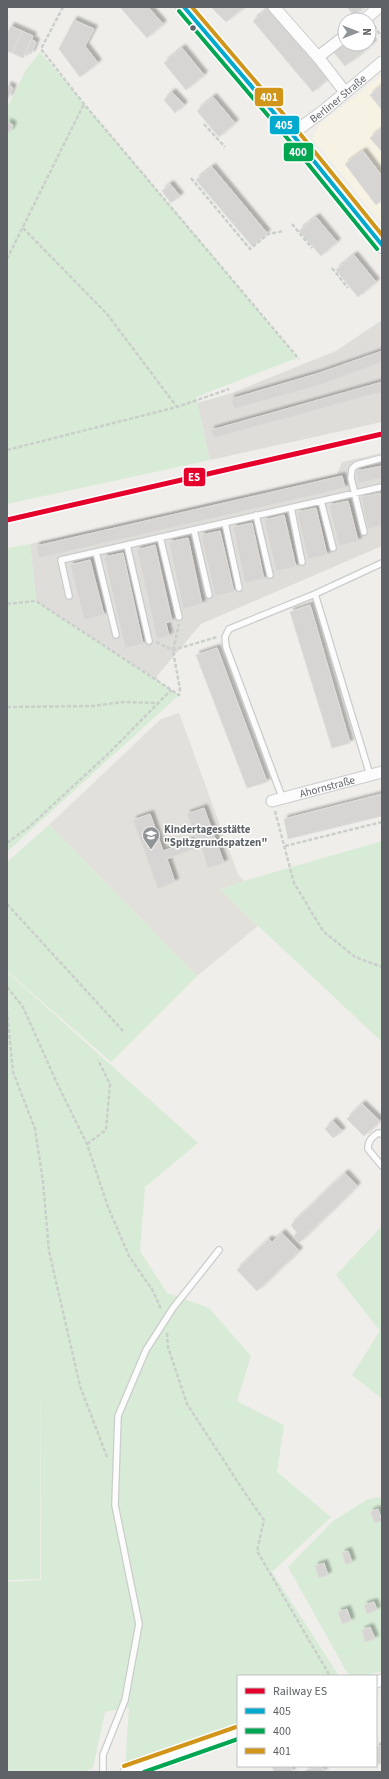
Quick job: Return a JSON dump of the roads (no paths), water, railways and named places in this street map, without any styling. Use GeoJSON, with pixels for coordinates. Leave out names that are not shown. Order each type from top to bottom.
{"type":"FeatureCollection","features":[{"type":"Feature","properties":{"kind":"street"},"geometry":{"type":"LineString","coordinates":[[184,7],[292,134],[382,245]]}},
{"type":"Feature","properties":{"kind":"street"},"geometry":{"type":"LineString","coordinates":[[274,7],[318,57],[345,92]]}},
{"type":"Feature","properties":{"kind":"street"},"geometry":{"type":"LineString","coordinates":[[318,57],[337,42]]}},
{"type":"Feature","properties":{"kind":"street","name":"Berliner Straße"},"geometry":{"type":"LineString","coordinates":[[292,134],[382,62]]}},
{"type":"Feature","properties":{"kind":"street","name":"Ahornstraße"},"geometry":{"type":"LineString","coordinates":[[277,799],[382,772]]}},
{"type":"Feature","properties":{"kind":"street"},"geometry":{"type":"LineString","coordinates":[[126,1772],[237,1733]]}},
{"type":"Feature","properties":{"kind":"lane"},"geometry":{"type":"LineString","coordinates":[[364,532],[351,478],[352,469],[356,465],[382,458]]}},
{"type":"Feature","properties":{"kind":"lane"},"geometry":{"type":"LineString","coordinates":[[69,596],[61,560],[382,487]]}},
{"type":"Feature","properties":{"kind":"lane"},"geometry":{"type":"LineString","coordinates":[[321,501],[333,548]]}},
{"type":"Feature","properties":{"kind":"lane"},"geometry":{"type":"LineString","coordinates":[[291,508],[302,562]]}},
{"type":"Feature","properties":{"kind":"lane"},"geometry":{"type":"LineString","coordinates":[[256,515],[270,575]]}},
{"type":"Feature","properties":{"kind":"lane"},"geometry":{"type":"LineString","coordinates":[[225,523],[239,588]]}},
{"type":"Feature","properties":{"kind":"lane"},"geometry":{"type":"LineString","coordinates":[[194,530],[209,595]]}},
{"type":"Feature","properties":{"kind":"lane"},"geometry":{"type":"LineString","coordinates":[[160,537],[179,617]]}},
{"type":"Feature","properties":{"kind":"lane"},"geometry":{"type":"LineString","coordinates":[[127,545],[149,641]]}},
{"type":"Feature","properties":{"kind":"lane"},"geometry":{"type":"LineString","coordinates":[[96,552],[116,635]]}},
{"type":"Feature","properties":{"kind":"lane"},"geometry":{"type":"LineString","coordinates":[[277,799],[226,647],[225,637],[229,629],[315,594],[382,563]]}},
{"type":"Feature","properties":{"kind":"lane"},"geometry":{"type":"LineString","coordinates":[[315,594],[370,774]]}},
{"type":"Feature","properties":{"kind":"lane"},"geometry":{"type":"LineString","coordinates":[[382,1134],[378,1133],[371,1138],[368,1143],[368,1149],[382,1166]]}},
{"type":"Feature","properties":{"kind":"lane"},"geometry":{"type":"LineString","coordinates":[[103,1772],[103,1755],[124,1700],[139,1624],[115,1506],[118,1416],[146,1350],[166,1319],[219,1250]]}},
{"type":"Feature","properties":{"kind":"rail line","name":"ES"},"geometry":{"type":"LineString","coordinates":[[7,520],[382,434]]}},
{"type":"Feature","properties":{"kind":"place","name":"Kindertagesstätte \"Spitzgrundspatzen\""},"geometry":{"type":"Point","coordinates":[151,850]}}]}
